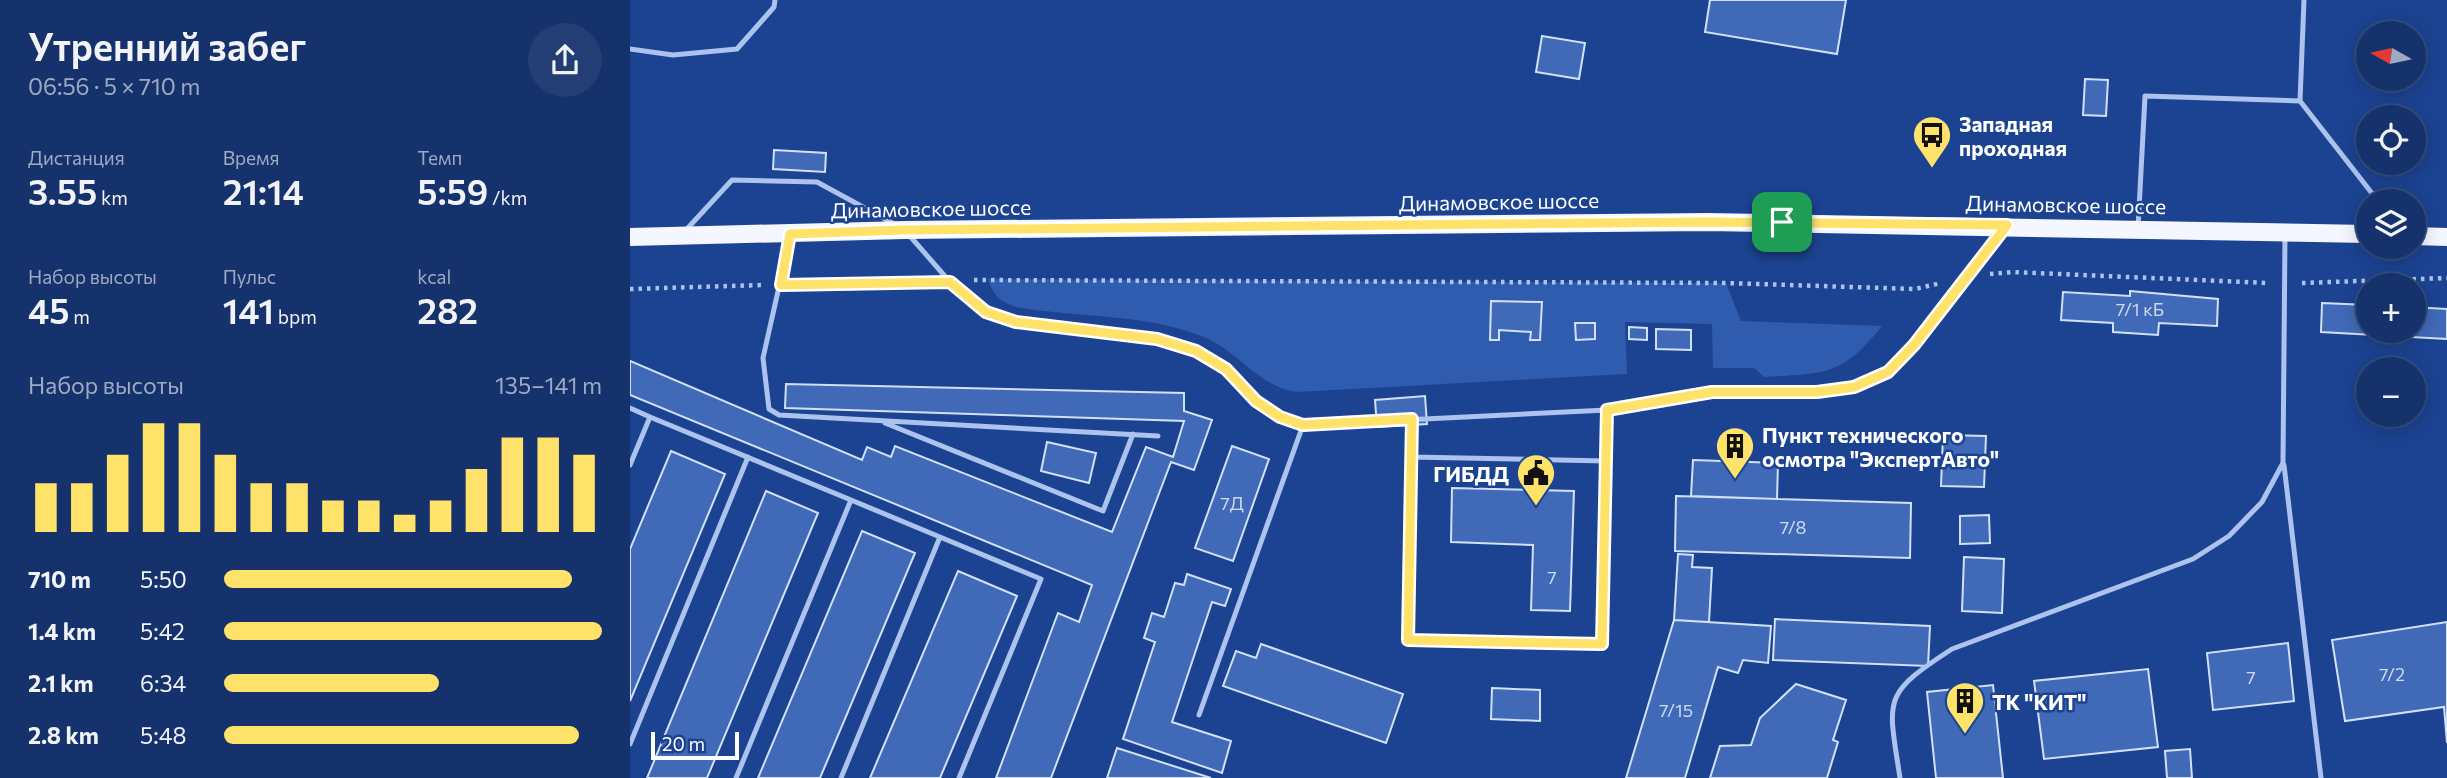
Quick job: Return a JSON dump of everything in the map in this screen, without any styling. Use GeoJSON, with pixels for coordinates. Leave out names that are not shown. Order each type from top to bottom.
{"type":"FeatureCollection","features":[{"type":"Feature","properties":{"kind":"main road","name":"Динамовское шоссе"},"geometry":{"type":"LineString","coordinates":[[630,237],[905,230],[1707,222],[2007,225],[2356,234]]}},
{"type":"Feature","properties":{"kind":"main road"},"geometry":{"type":"LineString","coordinates":[[2426,236],[2447,237]]}},
{"type":"Feature","properties":{"kind":"lane"},"geometry":{"type":"LineString","coordinates":[[630,48],[673,55],[737,49],[774,7],[775,0]]}},
{"type":"Feature","properties":{"kind":"lane"},"geometry":{"type":"LineString","coordinates":[[2304,0],[2300,101],[2369,189]]}},
{"type":"Feature","properties":{"kind":"lane"},"geometry":{"type":"LineString","coordinates":[[2138,228],[2145,96],[2300,101]]}},
{"type":"Feature","properties":{"kind":"lane"},"geometry":{"type":"LineString","coordinates":[[680,236],[732,180],[817,182],[905,230],[950,282],[986,312],[1016,322],[1157,339],[1196,351],[1226,369],[1256,401],[1280,417],[1303,425],[1607,410],[1712,392],[1817,392],[1854,387],[1888,372],[1914,345],[2007,225]]}},
{"type":"Feature","properties":{"kind":"lane"},"geometry":{"type":"LineString","coordinates":[[2285,231],[2283,463],[2321,778]]}},
{"type":"Feature","properties":{"kind":"lane"},"geometry":{"type":"LineString","coordinates":[[790,234],[763,358],[769,409],[779,415],[1158,436]]}},
{"type":"Feature","properties":{"kind":"lane"},"geometry":{"type":"LineString","coordinates":[[630,408],[1041,579],[959,778]]}},
{"type":"Feature","properties":{"kind":"lane"},"geometry":{"type":"LineString","coordinates":[[1412,419],[1408,640],[1602,644],[1607,410]]}},
{"type":"Feature","properties":{"kind":"lane"},"geometry":{"type":"LineString","coordinates":[[630,465],[650,417]]}},
{"type":"Feature","properties":{"kind":"lane"},"geometry":{"type":"LineString","coordinates":[[879,420],[1103,512],[1133,434]]}},
{"type":"Feature","properties":{"kind":"lane"},"geometry":{"type":"LineString","coordinates":[[1199,715],[1303,425]]}},
{"type":"Feature","properties":{"kind":"lane"},"geometry":{"type":"LineString","coordinates":[[630,744],[748,457]]}},
{"type":"Feature","properties":{"kind":"lane"},"geometry":{"type":"LineString","coordinates":[[1412,457],[1606,461]]}},
{"type":"Feature","properties":{"kind":"lane"},"geometry":{"type":"LineString","coordinates":[[1900,778],[1891,719],[1895,694],[1916,672],[1952,649],[2193,558],[2229,536],[2262,502],[2283,463]]}},
{"type":"Feature","properties":{"kind":"lane"},"geometry":{"type":"LineString","coordinates":[[736,778],[851,500]]}},
{"type":"Feature","properties":{"kind":"lane"},"geometry":{"type":"LineString","coordinates":[[841,778],[940,537]]}},
{"type":"Feature","properties":{"kind":"path"},"geometry":{"type":"LineString","coordinates":[[630,289],[1002,279],[1712,283],[1915,289],[1965,277],[2012,272],[2286,283],[2447,278]]}},
{"type":"Feature","properties":{"kind":"shaded area"},"geometry":{"type":"Polygon","coordinates":[[[988,279],[1726,283],[1741,321],[1882,326],[1868,343],[1843,363],[1817,373],[1802,375],[1764,377],[1754,368],[1713,368],[1712,324],[1625,322],[1627,374],[1296,392],[1270,383],[1226,349],[1201,336],[1156,323],[1016,307],[998,297],[988,279]]]}},
{"type":"Feature","properties":{"kind":"building"},"geometry":{"type":"Polygon","coordinates":[[[1710,0],[1846,0],[1837,54],[1705,32],[1710,0]]]}},
{"type":"Feature","properties":{"kind":"building"},"geometry":{"type":"Polygon","coordinates":[[[1542,36],[1585,43],[1579,79],[1536,72],[1542,36]]]}},
{"type":"Feature","properties":{"kind":"building"},"geometry":{"type":"Polygon","coordinates":[[[2085,79],[2108,80],[2106,116],[2083,115],[2085,79]]]}},
{"type":"Feature","properties":{"kind":"building"},"geometry":{"type":"Polygon","coordinates":[[[774,150],[826,153],[825,172],[773,169],[774,150]]]}},
{"type":"Feature","properties":{"kind":"building"},"geometry":{"type":"Polygon","coordinates":[[[2130,291],[2218,299],[2217,326],[2159,323],[2158,335],[2113,332],[2113,323],[2061,320],[2063,292],[2130,296],[2130,291]]]}},
{"type":"Feature","properties":{"kind":"building"},"geometry":{"type":"Polygon","coordinates":[[[1491,301],[1542,302],[1540,340],[1530,340],[1531,332],[1499,330],[1499,340],[1490,340],[1491,301]]]}},
{"type":"Feature","properties":{"kind":"building"},"geometry":{"type":"Polygon","coordinates":[[[2322,303],[2356,304],[2356,334],[2321,332],[2322,303]]]}},
{"type":"Feature","properties":{"kind":"building"},"geometry":{"type":"Polygon","coordinates":[[[2426,308],[2447,309],[2447,339],[2426,338],[2426,308]]]}},
{"type":"Feature","properties":{"kind":"building"},"geometry":{"type":"Polygon","coordinates":[[[1575,323],[1595,323],[1595,339],[1576,340],[1575,323]]]}},
{"type":"Feature","properties":{"kind":"building"},"geometry":{"type":"Polygon","coordinates":[[[1629,327],[1647,328],[1647,340],[1629,339],[1629,327]]]}},
{"type":"Feature","properties":{"kind":"building"},"geometry":{"type":"Polygon","coordinates":[[[1656,329],[1691,330],[1691,350],[1656,349],[1656,329]]]}},
{"type":"Feature","properties":{"kind":"building"},"geometry":{"type":"Polygon","coordinates":[[[630,361],[862,460],[867,447],[891,457],[895,446],[1112,532],[1146,447],[1173,457],[1184,421],[785,408],[786,384],[1184,393],[1184,411],[1212,420],[1194,470],[1171,462],[1051,778],[996,778],[1058,613],[1079,622],[1092,585],[630,395],[630,361]]]}},
{"type":"Feature","properties":{"kind":"building"},"geometry":{"type":"Polygon","coordinates":[[[1425,396],[1427,424],[1377,427],[1375,400],[1425,396]]]}},
{"type":"Feature","properties":{"kind":"building"},"geometry":{"type":"Polygon","coordinates":[[[1943,435],[1986,436],[1984,487],[1941,486],[1943,435]]]}},
{"type":"Feature","properties":{"kind":"building"},"geometry":{"type":"Polygon","coordinates":[[[1047,442],[1096,453],[1089,483],[1041,471],[1047,442]]]}},
{"type":"Feature","properties":{"kind":"building"},"geometry":{"type":"Polygon","coordinates":[[[1232,446],[1269,459],[1233,561],[1195,548],[1232,446]]]}},
{"type":"Feature","properties":{"kind":"building"},"geometry":{"type":"Polygon","coordinates":[[[671,451],[725,474],[630,701],[630,549],[671,451]]]}},
{"type":"Feature","properties":{"kind":"building","name":"Пункт технического осмотра \"ЭкспертАвто\""},"geometry":{"type":"Polygon","coordinates":[[[1693,460],[1778,463],[1777,499],[1691,496],[1693,460]]]}},
{"type":"Feature","properties":{"kind":"building"},"geometry":{"type":"Polygon","coordinates":[[[1452,488],[1574,491],[1570,611],[1531,610],[1533,545],[1451,542],[1452,488]]]}},
{"type":"Feature","properties":{"kind":"building"},"geometry":{"type":"Polygon","coordinates":[[[766,491],[818,513],[707,778],[647,778],[766,491]]]}},
{"type":"Feature","properties":{"kind":"building"},"geometry":{"type":"Polygon","coordinates":[[[1676,496],[1911,503],[1910,558],[1675,551],[1676,496]]]}},
{"type":"Feature","properties":{"kind":"building"},"geometry":{"type":"Polygon","coordinates":[[[1989,515],[1990,543],[1960,544],[1960,516],[1989,515]]]}},
{"type":"Feature","properties":{"kind":"building"},"geometry":{"type":"Polygon","coordinates":[[[862,531],[915,553],[820,778],[758,778],[862,531]]]}},
{"type":"Feature","properties":{"kind":"building"},"geometry":{"type":"Polygon","coordinates":[[[1678,554],[1693,555],[1692,567],[1712,568],[1709,622],[1674,620],[1678,554]]]}},
{"type":"Feature","properties":{"kind":"building"},"geometry":{"type":"Polygon","coordinates":[[[1964,557],[2004,559],[2002,613],[1962,611],[1964,557]]]}},
{"type":"Feature","properties":{"kind":"building"},"geometry":{"type":"Polygon","coordinates":[[[958,571],[1017,596],[940,778],[870,778],[958,571]]]}},
{"type":"Feature","properties":{"kind":"building"},"geometry":{"type":"Polygon","coordinates":[[[1187,574],[1231,589],[1225,606],[1212,602],[1172,722],[1231,741],[1222,773],[1123,739],[1155,642],[1144,638],[1152,613],[1164,617],[1175,583],[1184,585],[1187,574]]]}},
{"type":"Feature","properties":{"kind":"building"},"geometry":{"type":"Polygon","coordinates":[[[1775,619],[1930,626],[1928,666],[1773,660],[1775,619]]]}},
{"type":"Feature","properties":{"kind":"building"},"geometry":{"type":"Polygon","coordinates":[[[1674,620],[1771,626],[1768,663],[1743,660],[1738,673],[1718,667],[1685,778],[1626,778],[1674,620]]]}},
{"type":"Feature","properties":{"kind":"building"},"geometry":{"type":"Polygon","coordinates":[[[2447,622],[2447,743],[2444,707],[2345,721],[2332,640],[2447,622]]]}},
{"type":"Feature","properties":{"kind":"building"},"geometry":{"type":"Polygon","coordinates":[[[2288,643],[2294,701],[2213,710],[2207,653],[2288,643]]]}},
{"type":"Feature","properties":{"kind":"building"},"geometry":{"type":"Polygon","coordinates":[[[1261,644],[1403,694],[1386,743],[1223,686],[1236,651],[1256,658],[1261,644]]]}},
{"type":"Feature","properties":{"kind":"building"},"geometry":{"type":"Polygon","coordinates":[[[2148,669],[2158,747],[2044,759],[2034,681],[2148,669]]]}},
{"type":"Feature","properties":{"kind":"building"},"geometry":{"type":"Polygon","coordinates":[[[1796,684],[1846,700],[1833,740],[1838,742],[1827,778],[1710,778],[1720,746],[1751,745],[1760,718],[1796,684]]]}},
{"type":"Feature","properties":{"kind":"building","name":"ТК \"КИТ\""},"geometry":{"type":"Polygon","coordinates":[[[1993,685],[2003,778],[1936,778],[1927,692],[1993,685]]]}},
{"type":"Feature","properties":{"kind":"building"},"geometry":{"type":"Polygon","coordinates":[[[1492,688],[1540,690],[1540,721],[1491,719],[1492,688]]]}},
{"type":"Feature","properties":{"kind":"building"},"geometry":{"type":"Polygon","coordinates":[[[1117,748],[1211,778],[1107,778],[1117,748]]]}},
{"type":"Feature","properties":{"kind":"building"},"geometry":{"type":"Polygon","coordinates":[[[2190,749],[2192,778],[2167,778],[2165,751],[2190,749]]]}},
{"type":"Feature","properties":{"kind":"place","name":"Западная проходная"},"geometry":{"type":"Point","coordinates":[1932,169]}},
{"type":"Feature","properties":{"kind":"place","name":"Пункт технического осмотра \"ЭкспертАвто\""},"geometry":{"type":"Point","coordinates":[1735,480]}},
{"type":"Feature","properties":{"kind":"place","name":"ГИБДД"},"geometry":{"type":"Point","coordinates":[1536,507]}},
{"type":"Feature","properties":{"kind":"place","name":"ТК \"КИТ\""},"geometry":{"type":"Point","coordinates":[1965,735]}},
{"type":"Feature","properties":{"kind":"route"},"geometry":{"type":"LineString","coordinates":[[1782,222],[2007,225],[1914,345],[1888,372],[1854,387],[1817,392],[1712,392],[1607,410],[1602,644],[1408,640],[1412,419],[1303,425],[1280,417],[1256,401],[1226,369],[1196,351],[1157,339],[1016,322],[986,312],[950,282],[781,285],[790,234],[905,230],[1782,222]]}}]}
